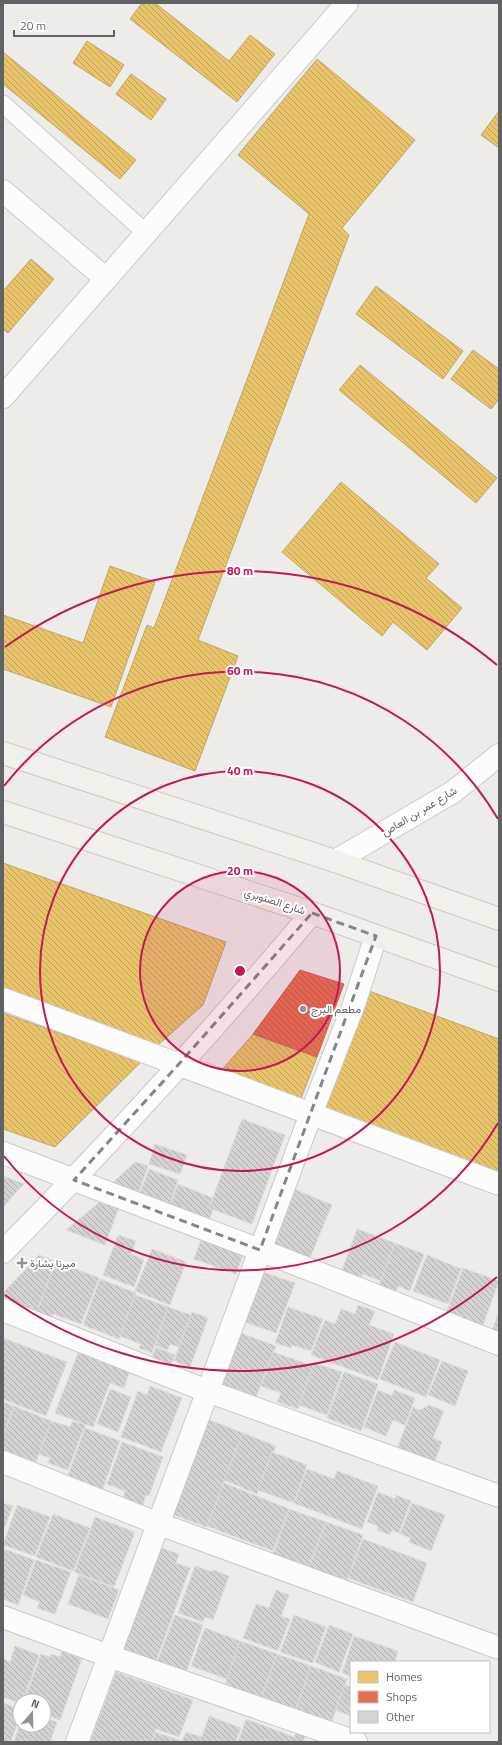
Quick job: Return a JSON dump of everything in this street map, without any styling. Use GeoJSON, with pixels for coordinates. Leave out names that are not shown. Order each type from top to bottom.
{"type":"FeatureCollection","features":[{"type":"Feature","properties":{"kind":"main road"},"geometry":{"type":"LineString","coordinates":[[3,753],[335,861],[499,919]]}},
{"type":"Feature","properties":{"kind":"main road","name":"شارع الصنوبري"},"geometry":{"type":"LineString","coordinates":[[3,812],[312,913],[499,980]]}},
{"type":"Feature","properties":{"kind":"street"},"geometry":{"type":"LineString","coordinates":[[3,397],[347,3]]}},
{"type":"Feature","properties":{"kind":"street"},"geometry":{"type":"LineString","coordinates":[[3,191],[106,279]]}},
{"type":"Feature","properties":{"kind":"street","name":"شارع عمر بن العاص"},"geometry":{"type":"LineString","coordinates":[[335,861],[453,792],[499,755]]}},
{"type":"Feature","properties":{"kind":"street"},"geometry":{"type":"LineString","coordinates":[[3,1252],[74,1180],[272,961],[312,913]]}},
{"type":"Feature","properties":{"kind":"street"},"geometry":{"type":"LineString","coordinates":[[77,1742],[207,1391],[354,1004],[376,936]]}},
{"type":"Feature","properties":{"kind":"street"},"geometry":{"type":"LineString","coordinates":[[3,999],[499,1184]]}},
{"type":"Feature","properties":{"kind":"street"},"geometry":{"type":"LineString","coordinates":[[3,1153],[260,1250],[499,1344]]}},
{"type":"Feature","properties":{"kind":"street"},"geometry":{"type":"LineString","coordinates":[[3,1310],[207,1391],[499,1496]]}},
{"type":"Feature","properties":{"kind":"street"},"geometry":{"type":"LineString","coordinates":[[3,1462],[159,1524],[499,1648]]}},
{"type":"Feature","properties":{"kind":"street"},"geometry":{"type":"LineString","coordinates":[[3,1617],[109,1656],[356,1742]]}},
{"type":"Feature","properties":{"kind":"lane"},"geometry":{"type":"LineString","coordinates":[[3,104],[146,233]]}},
{"type":"Feature","properties":{"kind":"highlighted area"},"geometry":{"type":"Polygon","coordinates":[[[312,913],[376,936],[260,1250],[74,1180],[178,1065],[312,913]]]}},
{"type":"Feature","properties":{"kind":"building: Homes"},"geometry":{"type":"Polygon","coordinates":[[[142,3],[155,3],[229,61],[250,35],[275,54],[237,102],[130,19],[142,3]]]}},
{"type":"Feature","properties":{"kind":"building: Homes"},"geometry":{"type":"Polygon","coordinates":[[[87,41],[124,65],[110,87],[73,63],[87,41]]]}},
{"type":"Feature","properties":{"kind":"building: Homes"},"geometry":{"type":"Polygon","coordinates":[[[3,52],[136,160],[120,179],[3,84],[3,52]]]}},
{"type":"Feature","properties":{"kind":"building: Homes"},"geometry":{"type":"Polygon","coordinates":[[[317,59],[415,140],[342,228],[349,235],[198,640],[238,656],[195,771],[105,737],[147,625],[154,628],[309,214],[238,155],[317,59]]]}},
{"type":"Feature","properties":{"kind":"building: Homes"},"geometry":{"type":"Polygon","coordinates":[[[131,74],[166,99],[151,120],[116,94],[131,74]]]}},
{"type":"Feature","properties":{"kind":"building: Homes"},"geometry":{"type":"Polygon","coordinates":[[[499,111],[499,148],[481,135],[499,111]]]}},
{"type":"Feature","properties":{"kind":"building: Homes"},"geometry":{"type":"Polygon","coordinates":[[[31,259],[54,279],[8,333],[3,329],[3,291],[31,259]]]}},
{"type":"Feature","properties":{"kind":"building: Homes"},"geometry":{"type":"Polygon","coordinates":[[[376,286],[463,351],[443,379],[356,314],[376,286]]]}},
{"type":"Feature","properties":{"kind":"building: Homes"},"geometry":{"type":"Polygon","coordinates":[[[473,350],[499,369],[499,399],[491,409],[451,379],[473,350]]]}},
{"type":"Feature","properties":{"kind":"building: Homes"},"geometry":{"type":"Polygon","coordinates":[[[360,365],[497,478],[476,503],[339,390],[360,365]]]}},
{"type":"Feature","properties":{"kind":"building: Homes"},"geometry":{"type":"Polygon","coordinates":[[[341,482],[439,564],[426,578],[462,608],[427,650],[393,622],[382,636],[282,552],[341,482]]]}},
{"type":"Feature","properties":{"kind":"building: Homes"},"geometry":{"type":"Polygon","coordinates":[[[110,566],[155,582],[111,707],[3,669],[3,615],[83,643],[110,566]]]}},
{"type":"Feature","properties":{"kind":"building: Homes"},"geometry":{"type":"Polygon","coordinates":[[[3,863],[226,942],[203,1005],[158,1045],[3,990],[3,863]]]}},
{"type":"Feature","properties":{"kind":"building: Homes"},"geometry":{"type":"Polygon","coordinates":[[[369,991],[499,1039],[499,1178],[324,1113],[369,991]]]}},
{"type":"Feature","properties":{"kind":"building: Homes"},"geometry":{"type":"Polygon","coordinates":[[[3,1013],[141,1062],[55,1147],[3,1129],[3,1013]]]}},
{"type":"Feature","properties":{"kind":"building: Homes"},"geometry":{"type":"Polygon","coordinates":[[[253,1034],[317,1057],[300,1101],[220,1072],[253,1034]]]}},
{"type":"Feature","properties":{"kind":"building: Shops","name":"مطعم البرج"},"geometry":{"type":"Polygon","coordinates":[[[300,970],[344,984],[317,1057],[253,1034],[300,970]]]}},
{"type":"Feature","properties":{"kind":"building: Other"},"geometry":{"type":"Polygon","coordinates":[[[242,1119],[285,1135],[252,1224],[209,1208],[242,1119]]]}},
{"type":"Feature","properties":{"kind":"building: Other"},"geometry":{"type":"Polygon","coordinates":[[[155,1144],[187,1155],[180,1174],[149,1164],[155,1144]]]}},
{"type":"Feature","properties":{"kind":"building: Other"},"geometry":{"type":"Polygon","coordinates":[[[135,1162],[148,1166],[136,1200],[106,1189],[135,1162]]]}},
{"type":"Feature","properties":{"kind":"building: Other"},"geometry":{"type":"Polygon","coordinates":[[[149,1169],[178,1180],[168,1210],[138,1199],[149,1169]]]}},
{"type":"Feature","properties":{"kind":"building: Other"},"geometry":{"type":"Polygon","coordinates":[[[3,1176],[24,1184],[3,1207],[3,1176]]]}},
{"type":"Feature","properties":{"kind":"building: Other"},"geometry":{"type":"Polygon","coordinates":[[[178,1184],[213,1198],[209,1208],[213,1210],[209,1220],[170,1205],[178,1184]]]}},
{"type":"Feature","properties":{"kind":"building: Other"},"geometry":{"type":"Polygon","coordinates":[[[294,1189],[332,1205],[307,1265],[270,1250],[294,1189]]]}},
{"type":"Feature","properties":{"kind":"building: Other"},"geometry":{"type":"Polygon","coordinates":[[[102,1200],[119,1207],[105,1245],[66,1230],[102,1200]]]}},
{"type":"Feature","properties":{"kind":"building: Other"},"geometry":{"type":"Polygon","coordinates":[[[357,1229],[395,1243],[381,1281],[363,1274],[361,1280],[341,1273],[357,1229]]]}},
{"type":"Feature","properties":{"kind":"building: Other"},"geometry":{"type":"Polygon","coordinates":[[[203,1234],[245,1250],[236,1274],[194,1259],[203,1234]]]}},
{"type":"Feature","properties":{"kind":"building: Other"},"geometry":{"type":"Polygon","coordinates":[[[118,1235],[136,1241],[131,1254],[144,1260],[134,1287],[103,1275],[118,1235]]]}},
{"type":"Feature","properties":{"kind":"building: Other"},"geometry":{"type":"Polygon","coordinates":[[[395,1243],[424,1254],[410,1291],[398,1286],[395,1294],[378,1288],[395,1243]]]}},
{"type":"Feature","properties":{"kind":"building: Other"},"geometry":{"type":"Polygon","coordinates":[[[152,1249],[186,1262],[170,1305],[135,1291],[152,1249]]]}},
{"type":"Feature","properties":{"kind":"building: Other"},"geometry":{"type":"Polygon","coordinates":[[[39,1255],[56,1261],[37,1311],[3,1297],[3,1293],[39,1255]]]}},
{"type":"Feature","properties":{"kind":"building: Other"},"geometry":{"type":"Polygon","coordinates":[[[427,1255],[461,1269],[448,1304],[413,1291],[427,1255]]]}},
{"type":"Feature","properties":{"kind":"building: Other"},"geometry":{"type":"Polygon","coordinates":[[[56,1261],[99,1278],[81,1324],[53,1314],[50,1323],[35,1317],[56,1261]]]}},
{"type":"Feature","properties":{"kind":"building: Other"},"geometry":{"type":"Polygon","coordinates":[[[463,1268],[499,1281],[481,1330],[445,1316],[463,1268]]]}},
{"type":"Feature","properties":{"kind":"building: Other"},"geometry":{"type":"Polygon","coordinates":[[[263,1272],[295,1283],[276,1333],[245,1322],[263,1272]]]}},
{"type":"Feature","properties":{"kind":"building: Other"},"geometry":{"type":"Polygon","coordinates":[[[100,1279],[136,1293],[119,1339],[83,1325],[100,1279]]]}},
{"type":"Feature","properties":{"kind":"building: Other"},"geometry":{"type":"Polygon","coordinates":[[[135,1295],[168,1307],[152,1353],[139,1348],[141,1344],[120,1336],[135,1295]]]}},
{"type":"Feature","properties":{"kind":"building: Other"},"geometry":{"type":"Polygon","coordinates":[[[358,1305],[375,1311],[369,1325],[394,1334],[378,1380],[311,1355],[325,1320],[335,1324],[341,1309],[355,1314],[358,1305]]]}},
{"type":"Feature","properties":{"kind":"building: Other"},"geometry":{"type":"Polygon","coordinates":[[[168,1307],[191,1315],[179,1347],[170,1344],[168,1350],[155,1345],[168,1307]]]}},
{"type":"Feature","properties":{"kind":"building: Other"},"geometry":{"type":"Polygon","coordinates":[[[288,1307],[323,1319],[311,1351],[292,1345],[291,1348],[275,1343],[288,1307]]]}},
{"type":"Feature","properties":{"kind":"building: Other"},"geometry":{"type":"Polygon","coordinates":[[[499,1311],[499,1337],[491,1334],[499,1311]]]}},
{"type":"Feature","properties":{"kind":"building: Other"},"geometry":{"type":"Polygon","coordinates":[[[192,1312],[208,1318],[190,1367],[174,1361],[192,1312]]]}},
{"type":"Feature","properties":{"kind":"building: Other"},"geometry":{"type":"Polygon","coordinates":[[[238,1332],[276,1346],[256,1397],[235,1388],[233,1393],[217,1387],[238,1332]]]}},
{"type":"Feature","properties":{"kind":"building: Other"},"geometry":{"type":"Polygon","coordinates":[[[3,1338],[67,1362],[46,1416],[3,1399],[3,1338]]]}},
{"type":"Feature","properties":{"kind":"building: Other"},"geometry":{"type":"Polygon","coordinates":[[[395,1342],[440,1360],[426,1397],[380,1379],[395,1342]]]}},
{"type":"Feature","properties":{"kind":"building: Other"},"geometry":{"type":"Polygon","coordinates":[[[156,1347],[175,1355],[170,1369],[150,1361],[156,1347]]]}},
{"type":"Feature","properties":{"kind":"building: Other"},"geometry":{"type":"Polygon","coordinates":[[[80,1348],[131,1367],[124,1388],[110,1383],[93,1427],[55,1413],[80,1348]]]}},
{"type":"Feature","properties":{"kind":"building: Other"},"geometry":{"type":"Polygon","coordinates":[[[273,1352],[313,1366],[298,1409],[277,1402],[281,1393],[261,1386],[273,1352]]]}},
{"type":"Feature","properties":{"kind":"building: Other"},"geometry":{"type":"Polygon","coordinates":[[[442,1361],[468,1371],[455,1406],[428,1395],[442,1361]]]}},
{"type":"Feature","properties":{"kind":"building: Other"},"geometry":{"type":"Polygon","coordinates":[[[314,1363],[342,1372],[327,1415],[299,1405],[314,1363]]]}},
{"type":"Feature","properties":{"kind":"building: Other"},"geometry":{"type":"Polygon","coordinates":[[[344,1372],[378,1384],[361,1431],[327,1418],[344,1372]]]}},
{"type":"Feature","properties":{"kind":"building: Other"},"geometry":{"type":"Polygon","coordinates":[[[150,1386],[182,1398],[161,1452],[121,1437],[138,1391],[147,1395],[150,1386]]]}},
{"type":"Feature","properties":{"kind":"building: Other"},"geometry":{"type":"Polygon","coordinates":[[[110,1389],[131,1397],[118,1432],[97,1424],[110,1389]]]}},
{"type":"Feature","properties":{"kind":"building: Other"},"geometry":{"type":"Polygon","coordinates":[[[378,1390],[392,1396],[394,1390],[415,1398],[405,1425],[393,1420],[386,1436],[364,1427],[378,1390]]]}},
{"type":"Feature","properties":{"kind":"building: Other"},"geometry":{"type":"Polygon","coordinates":[[[3,1402],[14,1406],[3,1436],[3,1402]]]}},
{"type":"Feature","properties":{"kind":"building: Other"},"geometry":{"type":"Polygon","coordinates":[[[429,1405],[444,1411],[433,1438],[442,1442],[434,1463],[397,1449],[413,1407],[419,1410],[429,1405]]]}},
{"type":"Feature","properties":{"kind":"building: Other"},"geometry":{"type":"Polygon","coordinates":[[[14,1406],[51,1421],[35,1465],[3,1453],[3,1437],[14,1406]]]}},
{"type":"Feature","properties":{"kind":"building: Other"},"geometry":{"type":"Polygon","coordinates":[[[207,1419],[243,1433],[207,1527],[171,1514],[207,1419]]]}},
{"type":"Feature","properties":{"kind":"building: Other"},"geometry":{"type":"Polygon","coordinates":[[[51,1421],[70,1427],[73,1421],[85,1425],[68,1470],[48,1463],[50,1458],[39,1454],[51,1421]]]}},
{"type":"Feature","properties":{"kind":"building: Other"},"geometry":{"type":"Polygon","coordinates":[[[85,1428],[120,1441],[102,1491],[67,1478],[85,1428]]]}},
{"type":"Feature","properties":{"kind":"building: Other"},"geometry":{"type":"Polygon","coordinates":[[[243,1433],[276,1446],[257,1494],[224,1480],[243,1433]]]}},
{"type":"Feature","properties":{"kind":"building: Other"},"geometry":{"type":"Polygon","coordinates":[[[122,1442],[163,1457],[149,1496],[146,1495],[143,1505],[123,1498],[125,1491],[107,1484],[122,1442]]]}},
{"type":"Feature","properties":{"kind":"building: Other"},"geometry":{"type":"Polygon","coordinates":[[[272,1452],[307,1465],[294,1503],[258,1490],[272,1452]]]}},
{"type":"Feature","properties":{"kind":"building: Other"},"geometry":{"type":"Polygon","coordinates":[[[307,1469],[334,1479],[337,1471],[378,1486],[362,1529],[294,1503],[307,1469]]]}},
{"type":"Feature","properties":{"kind":"building: Other"},"geometry":{"type":"Polygon","coordinates":[[[224,1483],[289,1509],[273,1551],[207,1526],[224,1483]]]}},
{"type":"Feature","properties":{"kind":"building: Other"},"geometry":{"type":"Polygon","coordinates":[[[378,1492],[395,1499],[396,1495],[411,1501],[399,1533],[392,1530],[390,1535],[377,1530],[378,1526],[367,1522],[378,1492]]]}},
{"type":"Feature","properties":{"kind":"building: Other"},"geometry":{"type":"Polygon","coordinates":[[[3,1503],[13,1506],[3,1532],[3,1503]]]}},
{"type":"Feature","properties":{"kind":"building: Other"},"geometry":{"type":"Polygon","coordinates":[[[412,1503],[445,1515],[431,1551],[409,1542],[411,1538],[400,1534],[412,1503]]]}},
{"type":"Feature","properties":{"kind":"building: Other"},"geometry":{"type":"Polygon","coordinates":[[[17,1505],[50,1517],[35,1556],[3,1545],[17,1505]]]}},
{"type":"Feature","properties":{"kind":"building: Other"},"geometry":{"type":"Polygon","coordinates":[[[289,1509],[326,1522],[308,1570],[272,1558],[289,1509]]]}},
{"type":"Feature","properties":{"kind":"building: Other"},"geometry":{"type":"Polygon","coordinates":[[[53,1514],[90,1528],[73,1571],[36,1557],[53,1514]]]}},
{"type":"Feature","properties":{"kind":"building: Other"},"geometry":{"type":"Polygon","coordinates":[[[95,1517],[135,1532],[114,1587],[74,1572],[95,1517]]]}},
{"type":"Feature","properties":{"kind":"building: Other"},"geometry":{"type":"Polygon","coordinates":[[[326,1522],[363,1535],[346,1584],[308,1570],[326,1522]]]}},
{"type":"Feature","properties":{"kind":"building: Other"},"geometry":{"type":"Polygon","coordinates":[[[363,1539],[427,1563],[413,1602],[348,1578],[363,1539]]]}},
{"type":"Feature","properties":{"kind":"building: Other"},"geometry":{"type":"Polygon","coordinates":[[[158,1547],[179,1554],[176,1563],[190,1568],[154,1667],[119,1654],[158,1547]]]}},
{"type":"Feature","properties":{"kind":"building: Other"},"geometry":{"type":"Polygon","coordinates":[[[4,1549],[34,1560],[18,1605],[3,1599],[4,1549]]]}},
{"type":"Feature","properties":{"kind":"building: Other"},"geometry":{"type":"Polygon","coordinates":[[[36,1560],[71,1572],[55,1614],[37,1608],[40,1602],[23,1595],[36,1560]]]}},
{"type":"Feature","properties":{"kind":"building: Other"},"geometry":{"type":"Polygon","coordinates":[[[195,1566],[212,1572],[213,1570],[229,1576],[213,1620],[205,1617],[203,1622],[178,1613],[195,1566]]]}},
{"type":"Feature","properties":{"kind":"building: Other"},"geometry":{"type":"Polygon","coordinates":[[[79,1575],[119,1590],[108,1619],[68,1604],[79,1575]]]}},
{"type":"Feature","properties":{"kind":"building: Other"},"geometry":{"type":"Polygon","coordinates":[[[276,1590],[289,1595],[281,1616],[290,1619],[278,1651],[243,1638],[256,1604],[269,1608],[276,1590]]]}},
{"type":"Feature","properties":{"kind":"building: Other"},"geometry":{"type":"Polygon","coordinates":[[[175,1615],[203,1625],[185,1676],[156,1665],[175,1615]]]}},
{"type":"Feature","properties":{"kind":"building: Other"},"geometry":{"type":"Polygon","coordinates":[[[294,1615],[326,1627],[313,1663],[280,1652],[294,1615]]]}},
{"type":"Feature","properties":{"kind":"building: Other"},"geometry":{"type":"Polygon","coordinates":[[[329,1625],[353,1634],[339,1672],[315,1662],[329,1625]]]}},
{"type":"Feature","properties":{"kind":"building: Other"},"geometry":{"type":"Polygon","coordinates":[[[205,1628],[240,1641],[227,1679],[191,1666],[205,1628]]]}},
{"type":"Feature","properties":{"kind":"building: Other"},"geometry":{"type":"Polygon","coordinates":[[[354,1636],[398,1651],[395,1661],[350,1661],[350,1676],[342,1673],[354,1636]]]}},
{"type":"Feature","properties":{"kind":"building: Other"},"geometry":{"type":"Polygon","coordinates":[[[240,1641],[277,1654],[261,1700],[224,1687],[240,1641]]]}},
{"type":"Feature","properties":{"kind":"building: Other"},"geometry":{"type":"Polygon","coordinates":[[[15,1646],[39,1655],[26,1693],[12,1693],[12,1700],[3,1697],[3,1659],[10,1662],[15,1646]]]}},
{"type":"Feature","properties":{"kind":"building: Other"},"geometry":{"type":"Polygon","coordinates":[[[62,1651],[82,1659],[60,1720],[52,1717],[52,1693],[27,1693],[41,1654],[50,1657],[51,1654],[60,1657],[62,1651]]]}},
{"type":"Feature","properties":{"kind":"building: Other"},"geometry":{"type":"Polygon","coordinates":[[[277,1654],[311,1666],[295,1712],[261,1700],[277,1654]]]}},
{"type":"Feature","properties":{"kind":"building: Other"},"geometry":{"type":"Polygon","coordinates":[[[311,1666],[347,1679],[330,1727],[295,1712],[311,1666]]]}},
{"type":"Feature","properties":{"kind":"building: Other"},"geometry":{"type":"Polygon","coordinates":[[[116,1672],[193,1700],[179,1737],[156,1729],[152,1742],[90,1742],[116,1672]]]}},
{"type":"Feature","properties":{"kind":"building: Other"},"geometry":{"type":"Polygon","coordinates":[[[345,1685],[350,1687],[350,1716],[335,1710],[345,1685]]]}},
{"type":"Feature","properties":{"kind":"building: Other"},"geometry":{"type":"Polygon","coordinates":[[[3,1703],[12,1706],[12,1733],[14,1733],[11,1742],[3,1742],[3,1703]]]}},
{"type":"Feature","properties":{"kind":"building: Other"},"geometry":{"type":"Polygon","coordinates":[[[209,1716],[241,1728],[236,1742],[152,1742],[155,1732],[182,1741],[186,1732],[202,1737],[209,1716]]]}},
{"type":"Feature","properties":{"kind":"building: Other"},"geometry":{"type":"Polygon","coordinates":[[[246,1719],[294,1737],[297,1731],[306,1735],[303,1742],[238,1742],[246,1719]]]}},
{"type":"Feature","properties":{"kind":"building: Other"},"geometry":{"type":"Polygon","coordinates":[[[52,1720],[57,1722],[50,1742],[14,1742],[17,1733],[52,1733],[52,1720]]]}},
{"type":"Feature","properties":{"kind":"place","name":"مطعم البرج"},"geometry":{"type":"Point","coordinates":[303,1009]}},
{"type":"Feature","properties":{"kind":"place","name":"ميرنا بشارة"},"geometry":{"type":"Point","coordinates":[22,1263]}}]}
